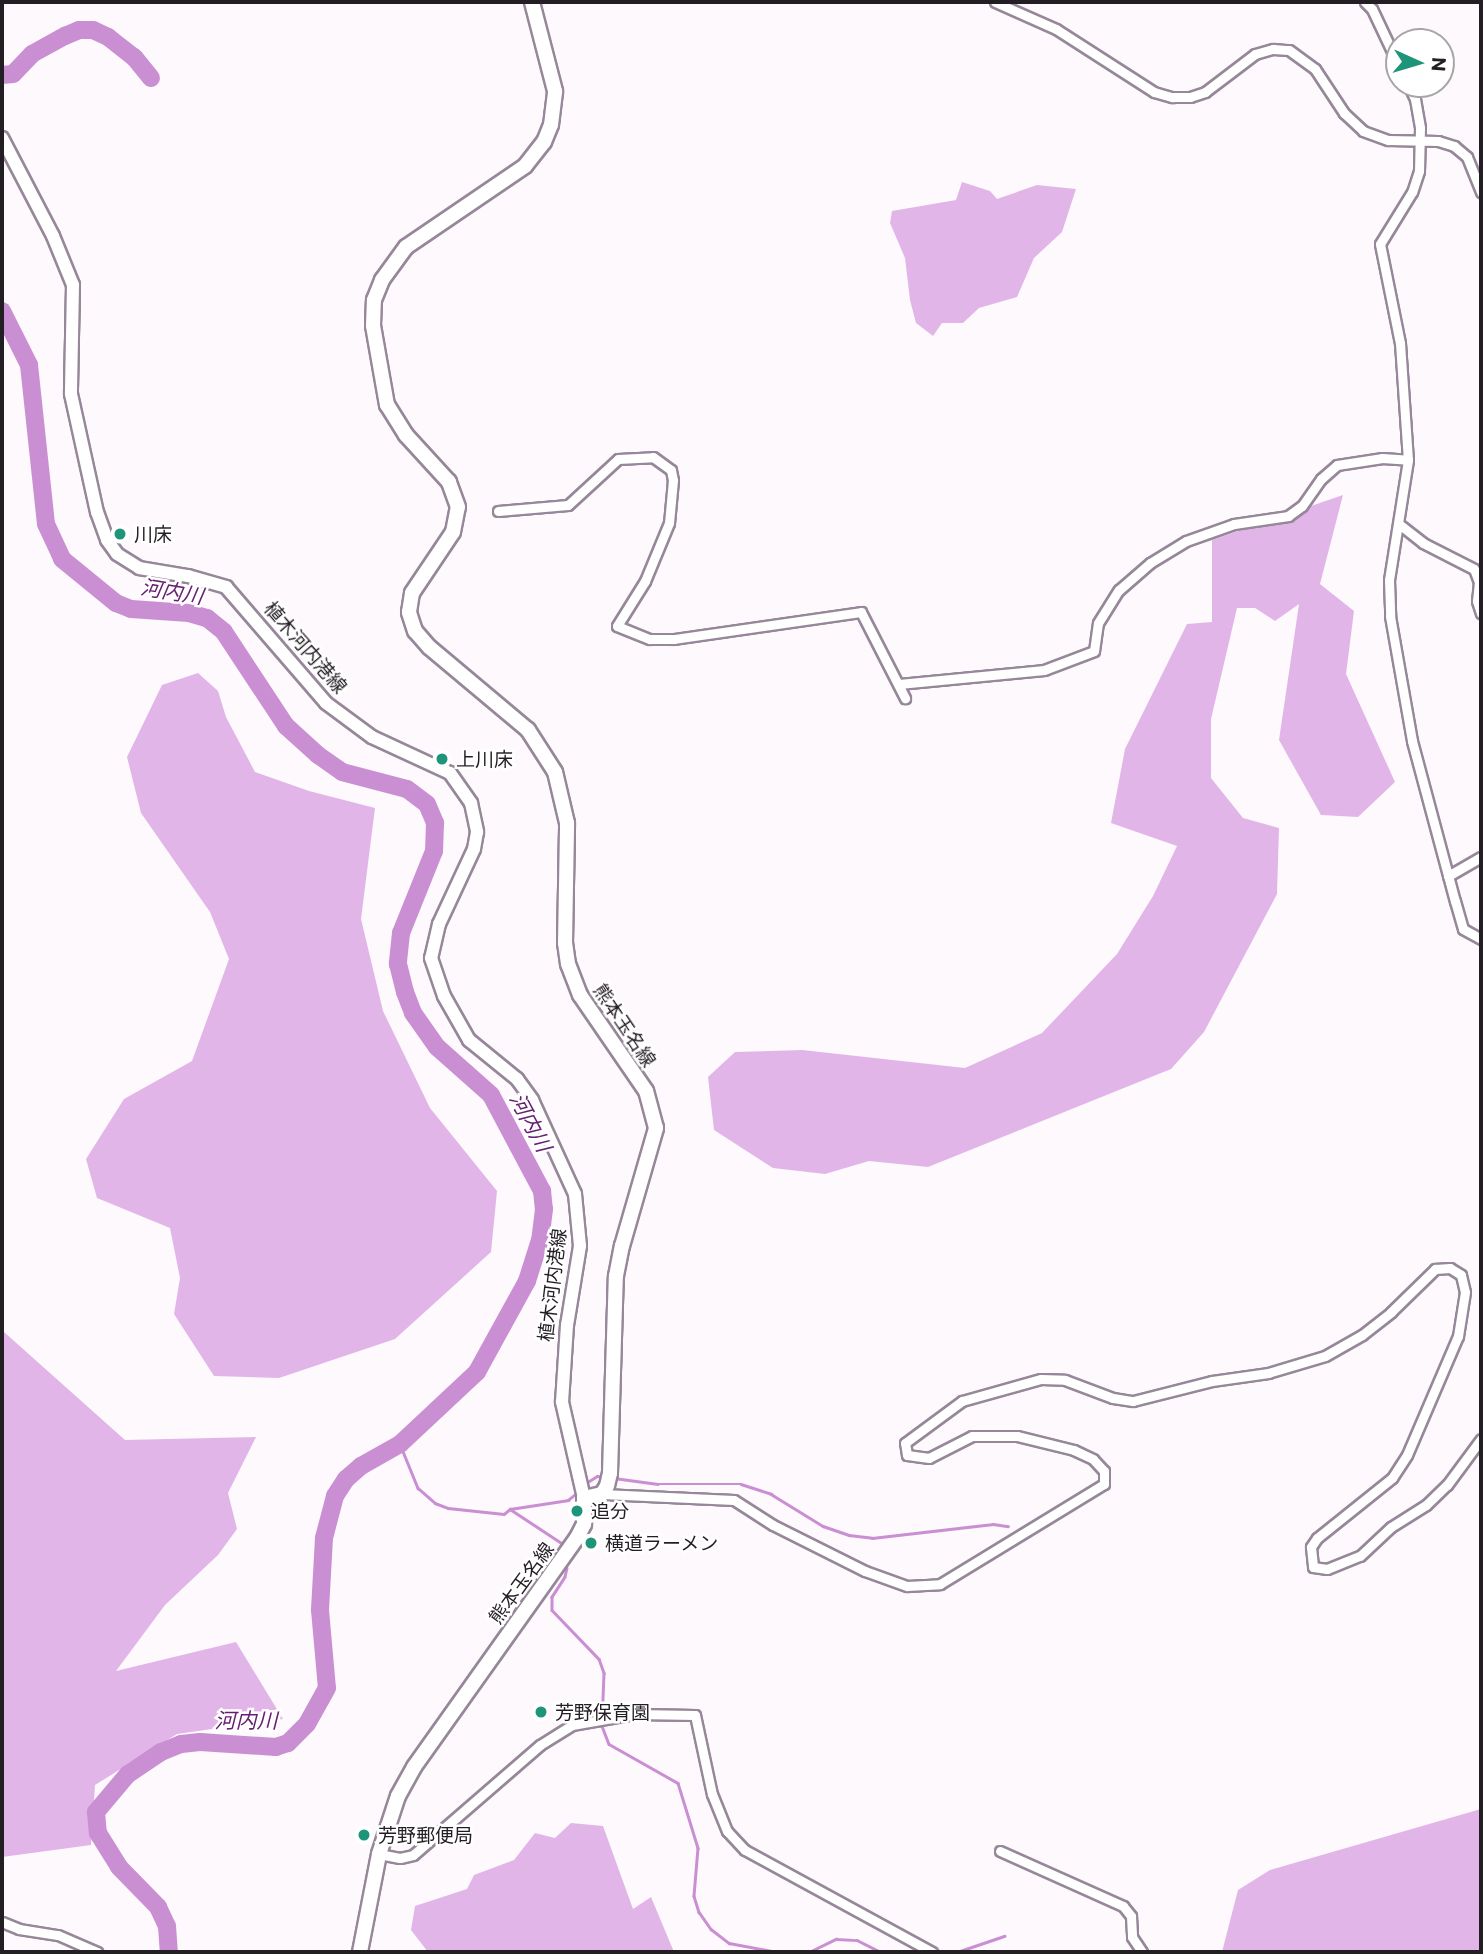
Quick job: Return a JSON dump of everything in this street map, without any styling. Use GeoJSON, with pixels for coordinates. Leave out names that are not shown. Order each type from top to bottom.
{"type":"FeatureCollection","features":[{"type":"Feature","properties":{"kind":"main road","name":"熊本玉名線"},"geometry":{"type":"LineString","coordinates":[[533,2],[553,73],[555,102],[551,125],[525,166],[406,247],[382,280],[374,300],[373,326],[387,405],[406,435],[449,482],[458,507],[453,532],[412,593],[409,612],[415,631],[429,647],[528,730],[555,772],[567,823],[565,943],[568,964],[580,995],[646,1091],[653,1111],[656,1128],[653,1146],[622,1246],[617,1276],[610,1473],[602,1494]]}},
{"type":"Feature","properties":{"kind":"main road","name":"植木河内港線"},"geometry":{"type":"LineString","coordinates":[[2,138],[53,236],[74,285],[69,368],[71,394],[97,512],[112,547],[128,563],[139,568],[188,576],[226,587],[326,702],[372,737],[450,774],[471,803],[477,832],[474,849],[439,924],[431,958],[444,996],[469,1040],[517,1079],[532,1100],[575,1194],[580,1246],[562,1372],[562,1402],[584,1498]]}},
{"type":"Feature","properties":{"kind":"main road"},"geometry":{"type":"LineString","coordinates":[[584,1498],[602,1494]]}},
{"type":"Feature","properties":{"kind":"main road","name":"熊本玉名線"},"geometry":{"type":"LineString","coordinates":[[360,1952],[379,1854],[395,1805],[414,1767],[577,1538],[584,1524],[584,1498]]}},
{"type":"Feature","properties":{"kind":"street"},"geometry":{"type":"LineString","coordinates":[[995,2],[1056,29],[1154,92],[1172,97],[1190,97],[1206,92],[1255,54],[1273,49],[1289,50],[1315,69],[1344,113],[1363,131],[1388,140],[1421,140],[1454,146],[1467,157],[1481,192]]}},
{"type":"Feature","properties":{"kind":"street"},"geometry":{"type":"LineString","coordinates":[[1365,2],[1372,9],[1385,36]]}},
{"type":"Feature","properties":{"kind":"street"},"geometry":{"type":"LineString","coordinates":[[1415,98],[1421,140],[1419,171],[1412,192],[1380,243],[1400,343],[1408,460],[1389,580],[1390,616],[1412,741],[1448,876],[1463,929],[1481,939]]}},
{"type":"Feature","properties":{"kind":"street"},"geometry":{"type":"LineString","coordinates":[[498,511],[568,505],[618,459],[653,457],[671,470],[669,523],[645,581],[617,626],[650,639],[674,639],[861,612],[905,698]]}},
{"type":"Feature","properties":{"kind":"street"},"geometry":{"type":"LineString","coordinates":[[899,684],[1044,670],[1094,651],[1098,623],[1119,590],[1150,563],[1186,541],[1234,524],[1288,516],[1303,506],[1321,479],[1337,465],[1382,458],[1408,460]]}},
{"type":"Feature","properties":{"kind":"street"},"geometry":{"type":"LineString","coordinates":[[1399,524],[1423,543],[1478,567],[1477,601],[1481,613]]}},
{"type":"Feature","properties":{"kind":"street"},"geometry":{"type":"LineString","coordinates":[[1448,876],[1481,857]]}},
{"type":"Feature","properties":{"kind":"street"},"geometry":{"type":"LineString","coordinates":[[602,1494],[734,1500],[773,1525],[865,1571],[907,1586],[940,1584],[994,1548],[1081,1501],[1104,1484],[1104,1471],[1093,1459],[1074,1450],[1017,1436],[972,1436],[929,1458],[907,1455],[905,1443],[962,1401],[1041,1379],[1065,1380],[1113,1398],[1133,1401],[1212,1381],[1268,1373],[1325,1356],[1362,1335],[1391,1312],[1435,1269],[1450,1268],[1461,1275],[1465,1292],[1458,1336],[1407,1455],[1392,1478],[1317,1538],[1311,1547],[1313,1567],[1327,1569],[1360,1556],[1391,1527],[1426,1505],[1447,1485],[1481,1439]]}},
{"type":"Feature","properties":{"kind":"street"},"geometry":{"type":"LineString","coordinates":[[379,1854],[400,1858],[413,1855],[540,1745],[572,1725],[605,1717],[670,1713],[695,1716],[712,1794],[727,1831],[745,1850],[932,1952]]}},
{"type":"Feature","properties":{"kind":"street"},"geometry":{"type":"LineString","coordinates":[[1000,1851],[1123,1906],[1132,1916],[1132,1937],[1142,1952]]}},
{"type":"Feature","properties":{"kind":"street"},"geometry":{"type":"LineString","coordinates":[[2,1922],[19,1929],[68,1938],[97,1952]]}},
{"type":"Feature","properties":{"kind":"shaded area"},"geometry":{"type":"Polygon","coordinates":[[[962,182],[990,191],[997,199],[1037,185],[1076,189],[1062,232],[1034,258],[1017,297],[979,308],[963,323],[942,323],[933,336],[916,323],[905,258],[890,223],[892,211],[956,200],[962,182]]]}},
{"type":"Feature","properties":{"kind":"shaded area"},"geometry":{"type":"Polygon","coordinates":[[[1343,495],[1320,584],[1354,611],[1346,674],[1395,782],[1358,817],[1321,815],[1279,740],[1299,604],[1275,621],[1255,608],[1237,608],[1211,719],[1211,778],[1243,818],[1279,828],[1277,894],[1204,1032],[1171,1069],[928,1167],[869,1161],[825,1174],[773,1168],[714,1130],[708,1077],[735,1052],[802,1050],[965,1068],[1042,1033],[1117,954],[1153,896],[1177,846],[1111,823],[1125,749],[1187,624],[1212,622],[1212,540],[1343,495]]]}},
{"type":"Feature","properties":{"kind":"shaded area"},"geometry":{"type":"Polygon","coordinates":[[[198,673],[218,691],[226,717],[255,772],[309,791],[375,808],[361,919],[383,1011],[430,1108],[497,1191],[491,1252],[395,1339],[279,1378],[214,1376],[174,1314],[180,1278],[170,1228],[97,1198],[86,1159],[124,1099],[192,1061],[229,959],[210,912],[141,813],[127,757],[162,685],[198,673]]]}},
{"type":"Feature","properties":{"kind":"shaded area"},"geometry":{"type":"Polygon","coordinates":[[[2,1323],[4,1332],[125,1440],[256,1437],[228,1493],[237,1529],[218,1555],[165,1605],[116,1671],[236,1642],[283,1719],[177,1734],[95,1785],[91,1845],[2,1857],[2,1323]]]}},
{"type":"Feature","properties":{"kind":"shaded area"},"geometry":{"type":"Polygon","coordinates":[[[1481,1809],[1481,1952],[1222,1952],[1238,1890],[1270,1870],[1481,1809]]]}},
{"type":"Feature","properties":{"kind":"shaded area"},"geometry":{"type":"Polygon","coordinates":[[[571,1823],[603,1826],[633,1909],[651,1897],[674,1952],[428,1952],[411,1930],[415,1906],[467,1889],[474,1875],[514,1860],[535,1833],[555,1838],[571,1823]]]}},
{"type":"Feature","properties":{"kind":"waterway"},"geometry":{"type":"LineString","coordinates":[[2,75],[13,74],[32,54],[65,36],[79,30],[93,30],[108,37],[134,57],[151,78]]}},
{"type":"Feature","properties":{"kind":"waterway","name":"河内川"},"geometry":{"type":"LineString","coordinates":[[2,311],[29,365],[46,524],[62,559],[116,603],[131,609],[189,613],[207,618],[224,632],[286,726],[318,755],[342,772],[407,789],[427,804],[435,823],[434,851],[401,933],[398,964],[405,992],[413,1013],[437,1047],[491,1095],[542,1191],[544,1209],[540,1240],[527,1281],[477,1372],[400,1444],[361,1466],[346,1479],[335,1496],[324,1538],[320,1610],[327,1688],[307,1724],[288,1743],[276,1747],[200,1742],[181,1744],[161,1752],[128,1774],[96,1812],[98,1833],[119,1867],[158,1907],[167,1926],[169,1952]]}},
{"type":"Feature","properties":{"kind":"waterway"},"geometry":{"type":"LineString","coordinates":[[400,1444],[418,1488],[435,1503],[448,1508],[504,1514],[510,1509],[568,1500],[579,1491]]}},
{"type":"Feature","properties":{"kind":"waterway"},"geometry":{"type":"LineString","coordinates":[[586,1483],[597,1476],[604,1477]]}},
{"type":"Feature","properties":{"kind":"waterway"},"geometry":{"type":"LineString","coordinates":[[614,1478],[658,1484],[741,1484],[771,1494],[823,1526],[849,1535],[872,1538],[993,1524],[1008,1526]]}},
{"type":"Feature","properties":{"kind":"waterway"},"geometry":{"type":"LineString","coordinates":[[510,1509],[563,1544]]}},
{"type":"Feature","properties":{"kind":"waterway"},"geometry":{"type":"LineString","coordinates":[[567,1568],[565,1577],[552,1597],[552,1610],[599,1659],[604,1673],[602,1726],[609,1744],[678,1783],[698,1848],[694,1896],[699,1912],[711,1929],[729,1943],[777,1952]]}},
{"type":"Feature","properties":{"kind":"waterway"},"geometry":{"type":"LineString","coordinates":[[957,1952],[1004,1936]]}},
{"type":"Feature","properties":{"kind":"waterway"},"geometry":{"type":"LineString","coordinates":[[809,1952],[836,1939],[857,1940],[881,1952]]}},
{"type":"Feature","properties":{"kind":"place","name":"川床"},"geometry":{"type":"Point","coordinates":[120,534]}},
{"type":"Feature","properties":{"kind":"place","name":"上川床"},"geometry":{"type":"Point","coordinates":[442,759]}},
{"type":"Feature","properties":{"kind":"place","name":"追分"},"geometry":{"type":"Point","coordinates":[577,1511]}},
{"type":"Feature","properties":{"kind":"place","name":"横道ラーメン"},"geometry":{"type":"Point","coordinates":[591,1543]}},
{"type":"Feature","properties":{"kind":"place","name":"芳野保育園"},"geometry":{"type":"Point","coordinates":[541,1712]}},
{"type":"Feature","properties":{"kind":"place","name":"芳野郵便局"},"geometry":{"type":"Point","coordinates":[364,1835]}}]}
